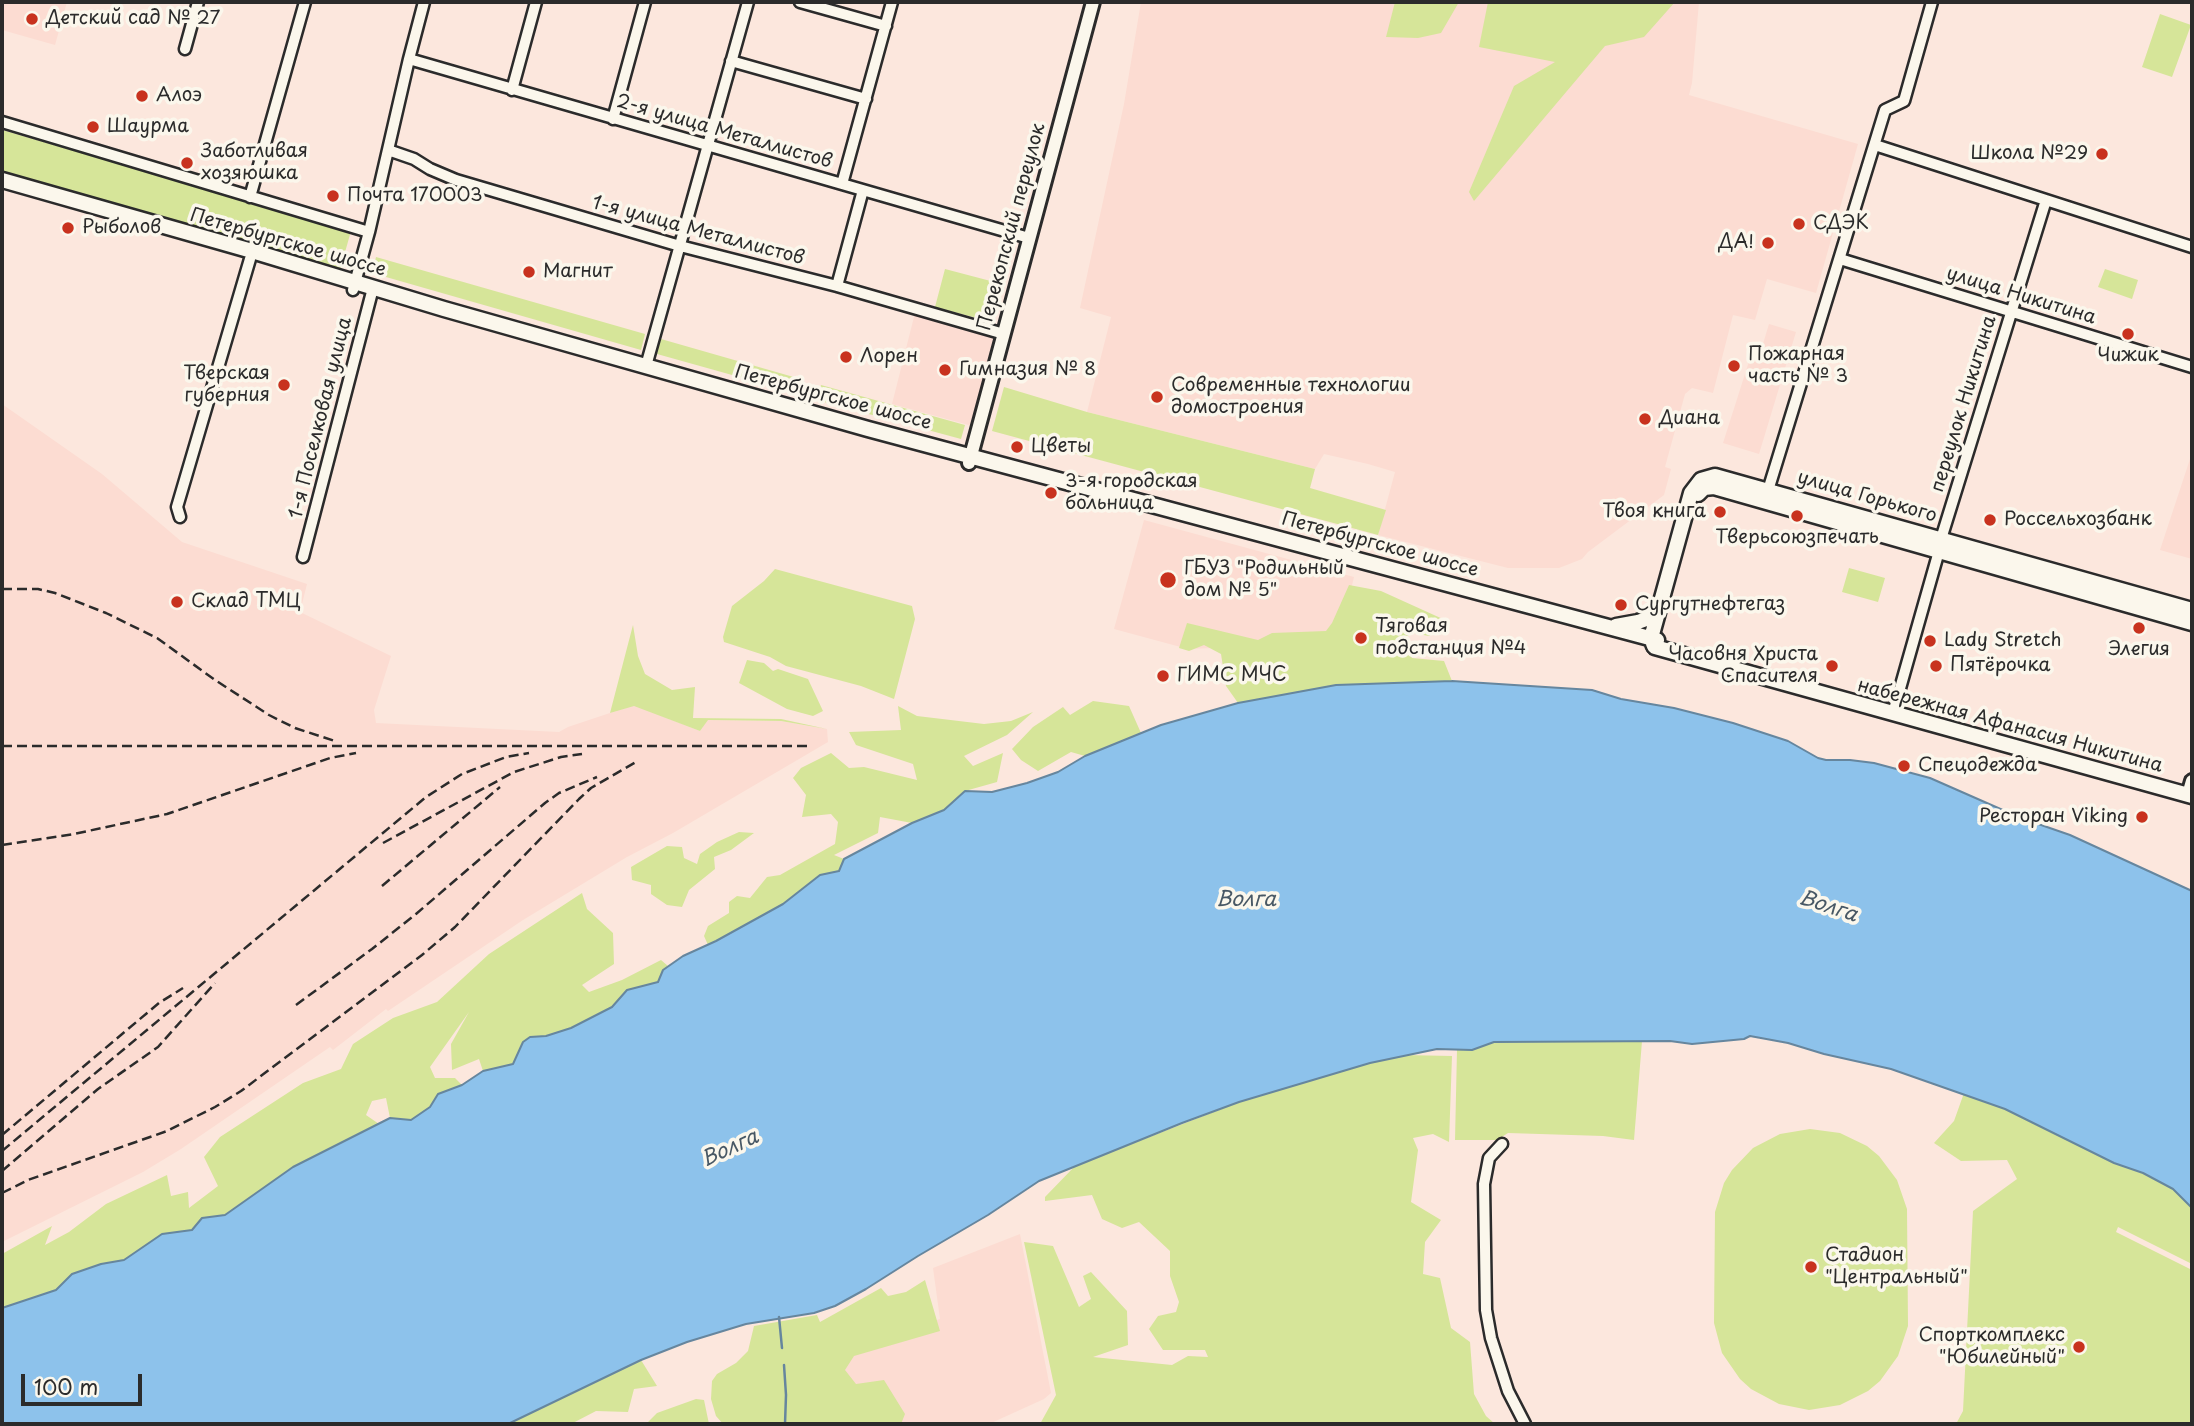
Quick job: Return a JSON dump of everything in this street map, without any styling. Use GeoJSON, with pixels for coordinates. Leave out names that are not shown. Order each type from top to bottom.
{"type":"FeatureCollection","features":[{"type":"Feature","properties":{"kind":"main road","name":"Петербургское шоссе"},"geometry":{"type":"LineString","coordinates":[[2,180],[617,367],[1654,642]]}},
{"type":"Feature","properties":{"kind":"main road","name":"Петербургское шоссе"},"geometry":{"type":"LineString","coordinates":[[2,189],[251,255]]}},
{"type":"Feature","properties":{"kind":"main road","name":"Петербургское шоссе"},"geometry":{"type":"LineString","coordinates":[[372,292],[646,366],[970,459]]}},
{"type":"Feature","properties":{"kind":"main road","name":"улица Горького"},"geometry":{"type":"LineString","coordinates":[[1654,642],[1657,615],[1691,494],[1697,484],[1706,478],[1719,476],[1767,495],[2192,623]]}},
{"type":"Feature","properties":{"kind":"main road","name":"улица Горького"},"geometry":{"type":"LineString","coordinates":[[1654,642],[1698,495],[1704,488],[1714,487],[1767,495]]}},
{"type":"Feature","properties":{"kind":"main road","name":"Петербургское шоссе"},"geometry":{"type":"LineString","coordinates":[[1145,506],[1608,626],[1654,642]]}},
{"type":"Feature","properties":{"kind":"main road","name":"улица Горького"},"geometry":{"type":"LineString","coordinates":[[1940,545],[2192,610]]}},
{"type":"Feature","properties":{"kind":"main road"},"geometry":{"type":"LineString","coordinates":[[1608,626],[1630,624],[1657,615]]}},
{"type":"Feature","properties":{"kind":"main road","name":"набережная Афанасия Никитина"},"geometry":{"type":"LineString","coordinates":[[1654,642],[1895,706],[2191,790]]}},
{"type":"Feature","properties":{"kind":"main road","name":"набережная Афанасия Никитина"},"geometry":{"type":"LineString","coordinates":[[1654,642],[2191,790]]}},
{"type":"Feature","properties":{"kind":"street"},"geometry":{"type":"LineString","coordinates":[[185,48],[198,2]]}},
{"type":"Feature","properties":{"kind":"street"},"geometry":{"type":"LineString","coordinates":[[250,197],[305,2]]}},
{"type":"Feature","properties":{"kind":"street"},"geometry":{"type":"LineString","coordinates":[[354,286],[424,2]]}},
{"type":"Feature","properties":{"kind":"street"},"geometry":{"type":"LineString","coordinates":[[512,90],[536,2]]}},
{"type":"Feature","properties":{"kind":"street"},"geometry":{"type":"LineString","coordinates":[[613,119],[645,2]]}},
{"type":"Feature","properties":{"kind":"street"},"geometry":{"type":"LineString","coordinates":[[646,366],[748,2]]}},
{"type":"Feature","properties":{"kind":"street"},"geometry":{"type":"LineString","coordinates":[[800,2],[886,26]]}},
{"type":"Feature","properties":{"kind":"street"},"geometry":{"type":"LineString","coordinates":[[842,184],[892,2]]}},
{"type":"Feature","properties":{"kind":"street","name":"Перекопский переулок"},"geometry":{"type":"LineString","coordinates":[[970,459],[1093,2]]}},
{"type":"Feature","properties":{"kind":"street"},"geometry":{"type":"LineString","coordinates":[[1767,495],[1885,110],[1904,101],[1932,2]]}},
{"type":"Feature","properties":{"kind":"street","name":"2-я улица Металлистов"},"geometry":{"type":"LineString","coordinates":[[409,59],[1029,238]]}},
{"type":"Feature","properties":{"kind":"street"},"geometry":{"type":"LineString","coordinates":[[731,61],[866,99]]}},
{"type":"Feature","properties":{"kind":"street"},"geometry":{"type":"LineString","coordinates":[[2,122],[369,232]]}},
{"type":"Feature","properties":{"kind":"street"},"geometry":{"type":"LineString","coordinates":[[1875,145],[2192,247]]}},
{"type":"Feature","properties":{"kind":"street","name":"1-я улица Металлистов"},"geometry":{"type":"LineString","coordinates":[[388,150],[414,159],[456,180],[680,246],[836,286],[1004,334]]}},
{"type":"Feature","properties":{"kind":"street"},"geometry":{"type":"LineString","coordinates":[[836,286],[863,190]]}},
{"type":"Feature","properties":{"kind":"street","name":"переулок Никитина"},"geometry":{"type":"LineString","coordinates":[[1895,706],[1940,545],[2046,200]]}},
{"type":"Feature","properties":{"kind":"street"},"geometry":{"type":"LineString","coordinates":[[180,517],[177,507],[251,255]]}},
{"type":"Feature","properties":{"kind":"street","name":"улица Никитина"},"geometry":{"type":"LineString","coordinates":[[1840,259],[2192,367]]}},
{"type":"Feature","properties":{"kind":"street","name":"1-я Поселковая улица"},"geometry":{"type":"LineString","coordinates":[[303,557],[372,292]]}},
{"type":"Feature","properties":{"kind":"street"},"geometry":{"type":"LineString","coordinates":[[1502,1144],[1489,1158],[1484,1184],[1486,1311],[1491,1338],[1508,1391],[1525,1424]]}},
{"type":"Feature","properties":{"kind":"shaded area","name":"Детский сад № 27"},"geometry":{"type":"Polygon","coordinates":[[[4,2],[67,2],[55,45],[2,30],[4,2]]]}},
{"type":"Feature","properties":{"kind":"shaded area"},"geometry":{"type":"Polygon","coordinates":[[[1141,2],[1699,2],[1689,95],[1858,144],[1816,293],[1767,279],[1755,320],[1733,315],[1713,393],[1692,388],[1685,394],[1665,467],[1671,469],[1664,495],[1582,559],[1559,568],[1508,568],[1378,535],[1395,472],[1324,454],[1315,469],[1087,412],[1111,317],[1080,308],[1124,104],[1141,2]]]}},
{"type":"Feature","properties":{"kind":"shaded area","name":"Гимназия № 8"},"geometry":{"type":"Polygon","coordinates":[[[915,313],[999,337],[976,427],[892,404],[915,313]]]}},
{"type":"Feature","properties":{"kind":"shaded area"},"geometry":{"type":"Polygon","coordinates":[[[1769,324],[1796,332],[1759,454],[1723,443],[1752,352],[1762,347],[1769,324]]]}},
{"type":"Feature","properties":{"kind":"shaded area"},"geometry":{"type":"Polygon","coordinates":[[[2,404],[102,474],[182,542],[307,584],[300,612],[391,656],[374,710],[376,723],[559,732],[634,705],[700,731],[707,720],[781,721],[827,729],[828,742],[523,920],[388,1011],[386,1009],[333,1050],[330,1047],[181,1149],[143,1172],[2,1242],[2,404]]]}},
{"type":"Feature","properties":{"kind":"shaded area"},"geometry":{"type":"Polygon","coordinates":[[[2192,453],[2192,559],[2160,550],[2192,453]]]}},
{"type":"Feature","properties":{"kind":"shaded area"},"geometry":{"type":"Polygon","coordinates":[[[1144,520],[1354,577],[1338,643],[1188,649],[1114,629],[1144,520]]]}},
{"type":"Feature","properties":{"kind":"shaded area"},"geometry":{"type":"Polygon","coordinates":[[[1020,1234],[1051,1393],[1044,1399],[989,1424],[901,1424],[811,1361],[940,1319],[933,1268],[1020,1234]]]}},
{"type":"Feature","properties":{"kind":"green space"},"geometry":{"type":"Polygon","coordinates":[[[1395,2],[1459,2],[1441,33],[1418,38],[1386,37],[1395,2]]]}},
{"type":"Feature","properties":{"kind":"green space"},"geometry":{"type":"Polygon","coordinates":[[[1488,2],[1675,2],[1644,37],[1605,46],[1474,201],[1469,192],[1514,86],[1555,62],[1479,47],[1488,2]]]}},
{"type":"Feature","properties":{"kind":"green space"},"geometry":{"type":"Polygon","coordinates":[[[2160,14],[2191,25],[2172,77],[2142,67],[2160,14]]]}},
{"type":"Feature","properties":{"kind":"green space"},"geometry":{"type":"Polygon","coordinates":[[[2,130],[351,231],[340,270],[2,172],[2,130]]]}},
{"type":"Feature","properties":{"kind":"green space"},"geometry":{"type":"Polygon","coordinates":[[[376,257],[645,334],[641,350],[372,273],[376,257]]]}},
{"type":"Feature","properties":{"kind":"green space"},"geometry":{"type":"Polygon","coordinates":[[[945,269],[1002,284],[992,322],[935,307],[945,269]]]}},
{"type":"Feature","properties":{"kind":"green space"},"geometry":{"type":"Polygon","coordinates":[[[2105,269],[2138,280],[2132,299],[2098,287],[2105,269]]]}},
{"type":"Feature","properties":{"kind":"green space"},"geometry":{"type":"Polygon","coordinates":[[[661,339],[804,380],[800,394],[657,354],[661,339]]]}},
{"type":"Feature","properties":{"kind":"green space"},"geometry":{"type":"Polygon","coordinates":[[[821,385],[965,425],[961,439],[817,400],[821,385]]]}},
{"type":"Feature","properties":{"kind":"green space"},"geometry":{"type":"Polygon","coordinates":[[[1004,387],[1087,412],[1315,469],[1310,488],[1386,510],[1378,535],[992,431],[1004,387]]]}},
{"type":"Feature","properties":{"kind":"green space"},"geometry":{"type":"Polygon","coordinates":[[[1849,568],[1885,578],[1878,602],[1842,592],[1849,568]]]}},
{"type":"Feature","properties":{"kind":"green space"},"geometry":{"type":"Polygon","coordinates":[[[775,569],[912,606],[915,619],[894,699],[861,686],[786,666],[770,657],[724,642],[732,606],[775,569]]]}},
{"type":"Feature","properties":{"kind":"green space"},"geometry":{"type":"Polygon","coordinates":[[[1349,585],[1381,591],[1445,620],[1440,629],[1429,636],[1413,633],[1401,639],[1412,658],[1444,661],[1452,681],[1336,685],[1238,703],[1226,686],[1221,654],[1204,645],[1189,651],[1179,648],[1187,623],[1258,640],[1272,633],[1326,631],[1349,585]]]}},
{"type":"Feature","properties":{"kind":"green space"},"geometry":{"type":"Polygon","coordinates":[[[633,625],[638,656],[645,674],[672,690],[695,687],[693,718],[781,719],[827,729],[781,721],[708,720],[700,731],[634,706],[610,713],[633,625]]]}},
{"type":"Feature","properties":{"kind":"green space"},"geometry":{"type":"Polygon","coordinates":[[[747,660],[764,663],[773,671],[778,669],[808,679],[823,711],[813,716],[787,709],[739,683],[747,660]]]}},
{"type":"Feature","properties":{"kind":"green space"},"geometry":{"type":"Polygon","coordinates":[[[1093,701],[1129,706],[1141,733],[1085,756],[1071,752],[1038,771],[1021,760],[1012,749],[1033,727],[1063,707],[1070,715],[1093,701]]]}},
{"type":"Feature","properties":{"kind":"green space"},"geometry":{"type":"Polygon","coordinates":[[[898,706],[917,716],[984,724],[1011,721],[1033,712],[1007,735],[964,756],[973,766],[1003,753],[997,782],[965,791],[944,810],[912,823],[880,817],[878,833],[834,855],[844,859],[839,871],[820,875],[783,904],[708,945],[704,936],[708,926],[729,913],[729,902],[737,896],[750,898],[767,877],[780,875],[835,844],[838,822],[831,814],[802,817],[806,795],[793,778],[801,768],[831,753],[849,768],[864,767],[917,780],[913,764],[856,745],[849,732],[901,730],[898,706]]]}},
{"type":"Feature","properties":{"kind":"green space"},"geometry":{"type":"Polygon","coordinates":[[[739,832],[754,833],[731,850],[714,857],[715,869],[689,890],[682,907],[667,905],[651,894],[651,885],[632,880],[631,867],[667,846],[682,847],[684,858],[697,864],[700,854],[739,832]]]}},
{"type":"Feature","properties":{"kind":"green space"},"geometry":{"type":"Polygon","coordinates":[[[582,893],[587,909],[613,933],[614,964],[582,985],[589,992],[622,980],[661,960],[668,966],[663,970],[658,982],[627,990],[612,1007],[571,1028],[530,1038],[523,1042],[513,1064],[483,1071],[479,1059],[452,1070],[451,1044],[469,1012],[430,1067],[435,1078],[455,1078],[462,1085],[438,1094],[430,1107],[411,1120],[390,1118],[386,1098],[372,1101],[366,1115],[379,1124],[293,1167],[225,1215],[202,1219],[192,1230],[162,1235],[124,1260],[101,1264],[72,1274],[56,1290],[2,1308],[2,1254],[52,1226],[45,1245],[69,1232],[106,1204],[167,1175],[171,1196],[188,1192],[189,1208],[218,1186],[204,1157],[220,1137],[303,1083],[341,1069],[353,1044],[393,1018],[437,1002],[489,954],[582,893]]]}},
{"type":"Feature","properties":{"kind":"green space"},"geometry":{"type":"Polygon","coordinates":[[[1642,1041],[1634,1140],[1603,1136],[1508,1133],[1497,1140],[1455,1140],[1457,1050],[1472,1050],[1493,1042],[1642,1041]]]}},
{"type":"Feature","properties":{"kind":"green space"},"geometry":{"type":"Polygon","coordinates":[[[1403,1055],[1452,1056],[1449,1142],[1433,1134],[1413,1138],[1418,1150],[1411,1202],[1441,1220],[1425,1242],[1423,1274],[1440,1278],[1451,1328],[1470,1342],[1474,1394],[1486,1416],[1495,1424],[1040,1424],[1056,1395],[1024,1242],[1053,1246],[1079,1307],[1091,1299],[1083,1276],[1091,1272],[1127,1311],[1128,1345],[1093,1357],[1172,1365],[1188,1356],[1208,1357],[1205,1350],[1163,1350],[1149,1329],[1158,1316],[1176,1312],[1179,1302],[1170,1276],[1170,1251],[1139,1222],[1122,1228],[1102,1219],[1092,1195],[1045,1201],[1045,1197],[1075,1166],[1239,1102],[1403,1055]]]}},
{"type":"Feature","properties":{"kind":"green space","name":"Спорткомплекс \"Юбилейный\""},"geometry":{"type":"Polygon","coordinates":[[[1964,1093],[2005,1109],[2113,1163],[2143,1173],[2173,1189],[2192,1208],[2192,1264],[2118,1227],[2116,1232],[2192,1270],[2192,1424],[1956,1424],[1963,1411],[1973,1211],[2017,1179],[2007,1160],[1961,1161],[1934,1143],[1954,1121],[1964,1093]]]}},
{"type":"Feature","properties":{"kind":"green space","name":"Стадион \"Центральный\""},"geometry":{"type":"Polygon","coordinates":[[[1810,1129],[1840,1133],[1867,1146],[1879,1156],[1897,1180],[1907,1209],[1908,1326],[1898,1356],[1880,1381],[1868,1391],[1840,1405],[1809,1410],[1779,1404],[1751,1389],[1740,1379],[1722,1353],[1714,1323],[1715,1212],[1724,1183],[1732,1170],[1753,1148],[1780,1134],[1810,1129]]]}},
{"type":"Feature","properties":{"kind":"green space"},"geometry":{"type":"Polygon","coordinates":[[[925,1280],[940,1331],[854,1356],[845,1370],[856,1384],[884,1380],[905,1414],[901,1424],[723,1424],[716,1416],[711,1399],[712,1381],[717,1374],[736,1363],[748,1351],[754,1326],[817,1315],[820,1322],[881,1288],[888,1296],[906,1292],[925,1280]]]}},
{"type":"Feature","properties":{"kind":"green space"},"geometry":{"type":"Polygon","coordinates":[[[641,1360],[657,1386],[634,1389],[628,1412],[596,1411],[571,1424],[508,1424],[641,1360]]]}},
{"type":"Feature","properties":{"kind":"green space"},"geometry":{"type":"Polygon","coordinates":[[[696,1399],[704,1400],[709,1424],[646,1424],[657,1413],[696,1399]]]}},
{"type":"Feature","properties":{"kind":"water","name":"Волга"},"geometry":{"type":"Polygon","coordinates":[[[1452,681],[1592,690],[1621,699],[1674,708],[1733,723],[1788,741],[1818,758],[1874,763],[1930,778],[2021,818],[2070,835],[2192,891],[2192,1208],[2173,1189],[2143,1173],[2114,1163],[2005,1109],[1891,1069],[1788,1043],[1750,1036],[1744,1039],[1692,1044],[1670,1041],[1494,1042],[1472,1050],[1437,1049],[1370,1063],[1239,1102],[1182,1123],[1039,1181],[988,1215],[835,1306],[814,1313],[746,1324],[687,1342],[641,1360],[508,1424],[2,1424],[2,1308],[56,1290],[72,1274],[101,1264],[124,1260],[162,1234],[192,1230],[202,1218],[225,1215],[293,1167],[390,1118],[411,1120],[430,1107],[438,1094],[462,1085],[483,1071],[513,1064],[523,1042],[530,1037],[546,1036],[571,1028],[612,1007],[627,990],[658,982],[663,970],[683,956],[783,904],[820,875],[839,871],[844,859],[912,823],[944,810],[965,791],[992,792],[1027,783],[1058,772],[1085,756],[1161,725],[1238,703],[1336,685],[1452,681]]]}},
{"type":"Feature","properties":{"kind":"waterway"},"geometry":{"type":"LineString","coordinates":[[779,1317],[782,1348]]}},
{"type":"Feature","properties":{"kind":"waterway"},"geometry":{"type":"LineString","coordinates":[[784,1365],[785,1424]]}},
{"type":"Feature","properties":{"kind":"railway"},"geometry":{"type":"LineString","coordinates":[[2,589],[38,589],[106,613],[157,638],[269,715],[295,728],[335,741]]}},
{"type":"Feature","properties":{"kind":"railway"},"geometry":{"type":"LineString","coordinates":[[2,746],[810,746]]}},
{"type":"Feature","properties":{"kind":"railway"},"geometry":{"type":"LineString","coordinates":[[2,845],[74,834],[167,814],[330,758],[356,753]]}},
{"type":"Feature","properties":{"kind":"railway"},"geometry":{"type":"LineString","coordinates":[[2,1151],[426,797],[462,774],[506,757],[529,753]]}},
{"type":"Feature","properties":{"kind":"railway"},"geometry":{"type":"LineString","coordinates":[[383,843],[514,772],[561,757],[582,754]]}},
{"type":"Feature","properties":{"kind":"railway"},"geometry":{"type":"LineString","coordinates":[[2,1193],[28,1180],[167,1131],[241,1091],[422,955],[455,927],[591,788],[636,762]]}},
{"type":"Feature","properties":{"kind":"railway"},"geometry":{"type":"LineString","coordinates":[[296,1005],[416,914],[545,803],[559,793],[597,777]]}},
{"type":"Feature","properties":{"kind":"railway"},"geometry":{"type":"LineString","coordinates":[[382,886],[500,787]]}},
{"type":"Feature","properties":{"kind":"railway"},"geometry":{"type":"LineString","coordinates":[[2,1171],[98,1089],[158,1047],[215,983]]}},
{"type":"Feature","properties":{"kind":"railway"},"geometry":{"type":"LineString","coordinates":[[2,1135],[159,1003],[183,988]]}},
{"type":"Feature","properties":{"kind":"place","name":"Детский сад № 27"},"geometry":{"type":"Point","coordinates":[32,19]}},
{"type":"Feature","properties":{"kind":"place","name":"Алоэ"},"geometry":{"type":"Point","coordinates":[142,96]}},
{"type":"Feature","properties":{"kind":"place","name":"Шаурма"},"geometry":{"type":"Point","coordinates":[93,127]}},
{"type":"Feature","properties":{"kind":"place","name":"Школа №29"},"geometry":{"type":"Point","coordinates":[2102,154]}},
{"type":"Feature","properties":{"kind":"place","name":"Заботливая хозяюшка"},"geometry":{"type":"Point","coordinates":[187,163]}},
{"type":"Feature","properties":{"kind":"place","name":"Почта 170003"},"geometry":{"type":"Point","coordinates":[333,196]}},
{"type":"Feature","properties":{"kind":"place","name":"СДЭК"},"geometry":{"type":"Point","coordinates":[1799,224]}},
{"type":"Feature","properties":{"kind":"place","name":"Рыболов"},"geometry":{"type":"Point","coordinates":[68,228]}},
{"type":"Feature","properties":{"kind":"place","name":"ДА!"},"geometry":{"type":"Point","coordinates":[1768,243]}},
{"type":"Feature","properties":{"kind":"place","name":"Магнит"},"geometry":{"type":"Point","coordinates":[529,272]}},
{"type":"Feature","properties":{"kind":"place","name":"Чижик"},"geometry":{"type":"Point","coordinates":[2128,334]}},
{"type":"Feature","properties":{"kind":"place","name":"Лорен"},"geometry":{"type":"Point","coordinates":[846,357]}},
{"type":"Feature","properties":{"kind":"place","name":"Пожарная часть № 3"},"geometry":{"type":"Point","coordinates":[1734,366]}},
{"type":"Feature","properties":{"kind":"place","name":"Гимназия № 8"},"geometry":{"type":"Point","coordinates":[945,370]}},
{"type":"Feature","properties":{"kind":"place","name":"Тверская губерния"},"geometry":{"type":"Point","coordinates":[284,385]}},
{"type":"Feature","properties":{"kind":"place","name":"Современные технологии домостроения"},"geometry":{"type":"Point","coordinates":[1157,397]}},
{"type":"Feature","properties":{"kind":"place","name":"Диана"},"geometry":{"type":"Point","coordinates":[1645,419]}},
{"type":"Feature","properties":{"kind":"place","name":"Цветы"},"geometry":{"type":"Point","coordinates":[1017,447]}},
{"type":"Feature","properties":{"kind":"place","name":"3-я городская больница"},"geometry":{"type":"Point","coordinates":[1051,493]}},
{"type":"Feature","properties":{"kind":"place","name":"Твоя книга"},"geometry":{"type":"Point","coordinates":[1720,512]}},
{"type":"Feature","properties":{"kind":"place","name":"Тверьсоюзпечать"},"geometry":{"type":"Point","coordinates":[1797,516]}},
{"type":"Feature","properties":{"kind":"place","name":"Россельхозбанк"},"geometry":{"type":"Point","coordinates":[1990,520]}},
{"type":"Feature","properties":{"kind":"place","name":"ГБУЗ \"Родильный дом № 5\""},"geometry":{"type":"Point","coordinates":[1168,580]}},
{"type":"Feature","properties":{"kind":"place","name":"Склад ТМЦ"},"geometry":{"type":"Point","coordinates":[177,602]}},
{"type":"Feature","properties":{"kind":"place","name":"Сургутнефтегаз"},"geometry":{"type":"Point","coordinates":[1621,605]}},
{"type":"Feature","properties":{"kind":"place","name":"Элегия"},"geometry":{"type":"Point","coordinates":[2139,628]}},
{"type":"Feature","properties":{"kind":"place","name":"Тяговая подстанция №4"},"geometry":{"type":"Point","coordinates":[1361,638]}},
{"type":"Feature","properties":{"kind":"place","name":"Lady Stretch"},"geometry":{"type":"Point","coordinates":[1930,641]}},
{"type":"Feature","properties":{"kind":"place","name":"Часовня Христа Спасителя"},"geometry":{"type":"Point","coordinates":[1832,666]}},
{"type":"Feature","properties":{"kind":"place","name":"Пятёрочка"},"geometry":{"type":"Point","coordinates":[1936,666]}},
{"type":"Feature","properties":{"kind":"place","name":"ГИМС МЧС"},"geometry":{"type":"Point","coordinates":[1163,676]}},
{"type":"Feature","properties":{"kind":"place","name":"Спецодежда"},"geometry":{"type":"Point","coordinates":[1904,766]}},
{"type":"Feature","properties":{"kind":"place","name":"Ресторан Viking"},"geometry":{"type":"Point","coordinates":[2142,817]}},
{"type":"Feature","properties":{"kind":"place","name":"Стадион \"Центральный\""},"geometry":{"type":"Point","coordinates":[1811,1267]}},
{"type":"Feature","properties":{"kind":"place","name":"Спорткомплекс \"Юбилейный\""},"geometry":{"type":"Point","coordinates":[2079,1347]}}]}
